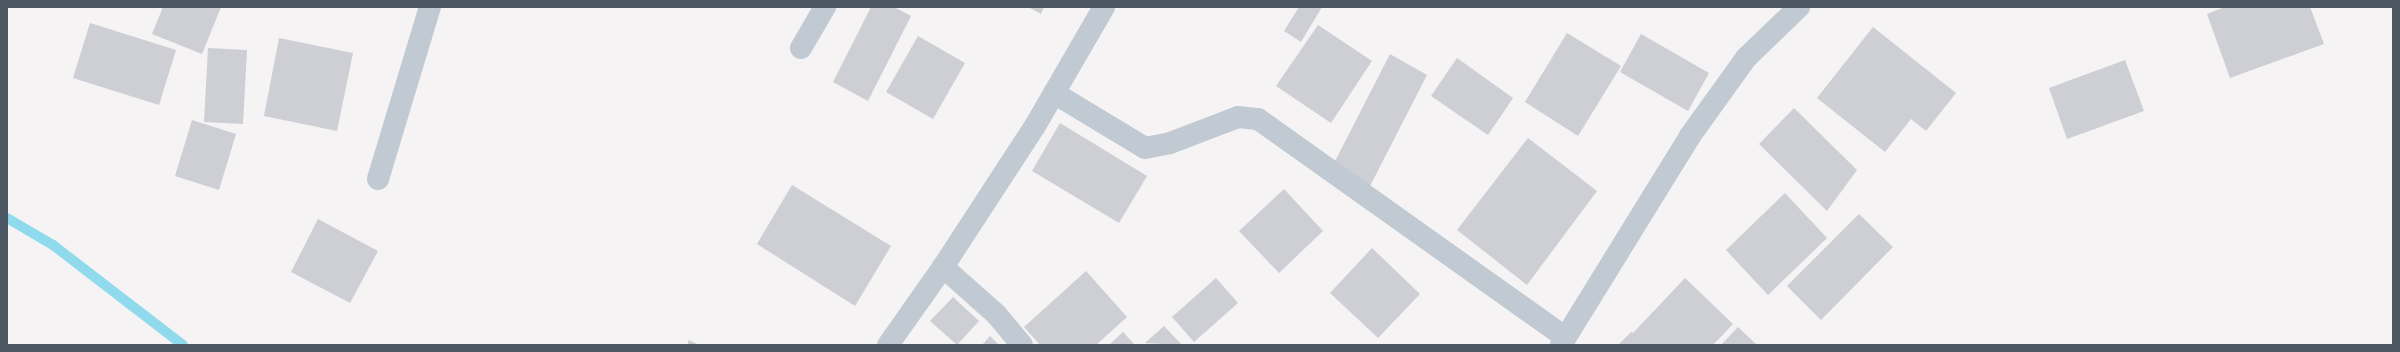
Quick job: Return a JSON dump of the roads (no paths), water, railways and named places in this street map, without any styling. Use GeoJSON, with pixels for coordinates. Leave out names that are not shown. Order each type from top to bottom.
{"type":"FeatureCollection","features":[{"type":"Feature","properties":{"kind":"street"},"geometry":{"type":"LineString","coordinates":[[378,180],[430,7]]}},
{"type":"Feature","properties":{"kind":"street"},"geometry":{"type":"LineString","coordinates":[[801,48],[824,7]]}},
{"type":"Feature","properties":{"kind":"street"},"geometry":{"type":"LineString","coordinates":[[888,345],[943,267],[1035,126],[1104,7]]}},
{"type":"Feature","properties":{"kind":"street"},"geometry":{"type":"LineString","coordinates":[[1054,93],[1144,148],[1170,143],[1238,117],[1258,119],[1563,341],[1690,136],[1746,58],[1798,7]]}},
{"type":"Feature","properties":{"kind":"street"},"geometry":{"type":"LineString","coordinates":[[943,267],[996,314],[1022,345]]}},
{"type":"Feature","properties":{"kind":"waterway"},"geometry":{"type":"LineString","coordinates":[[7,218],[53,245],[183,345]]}}]}
